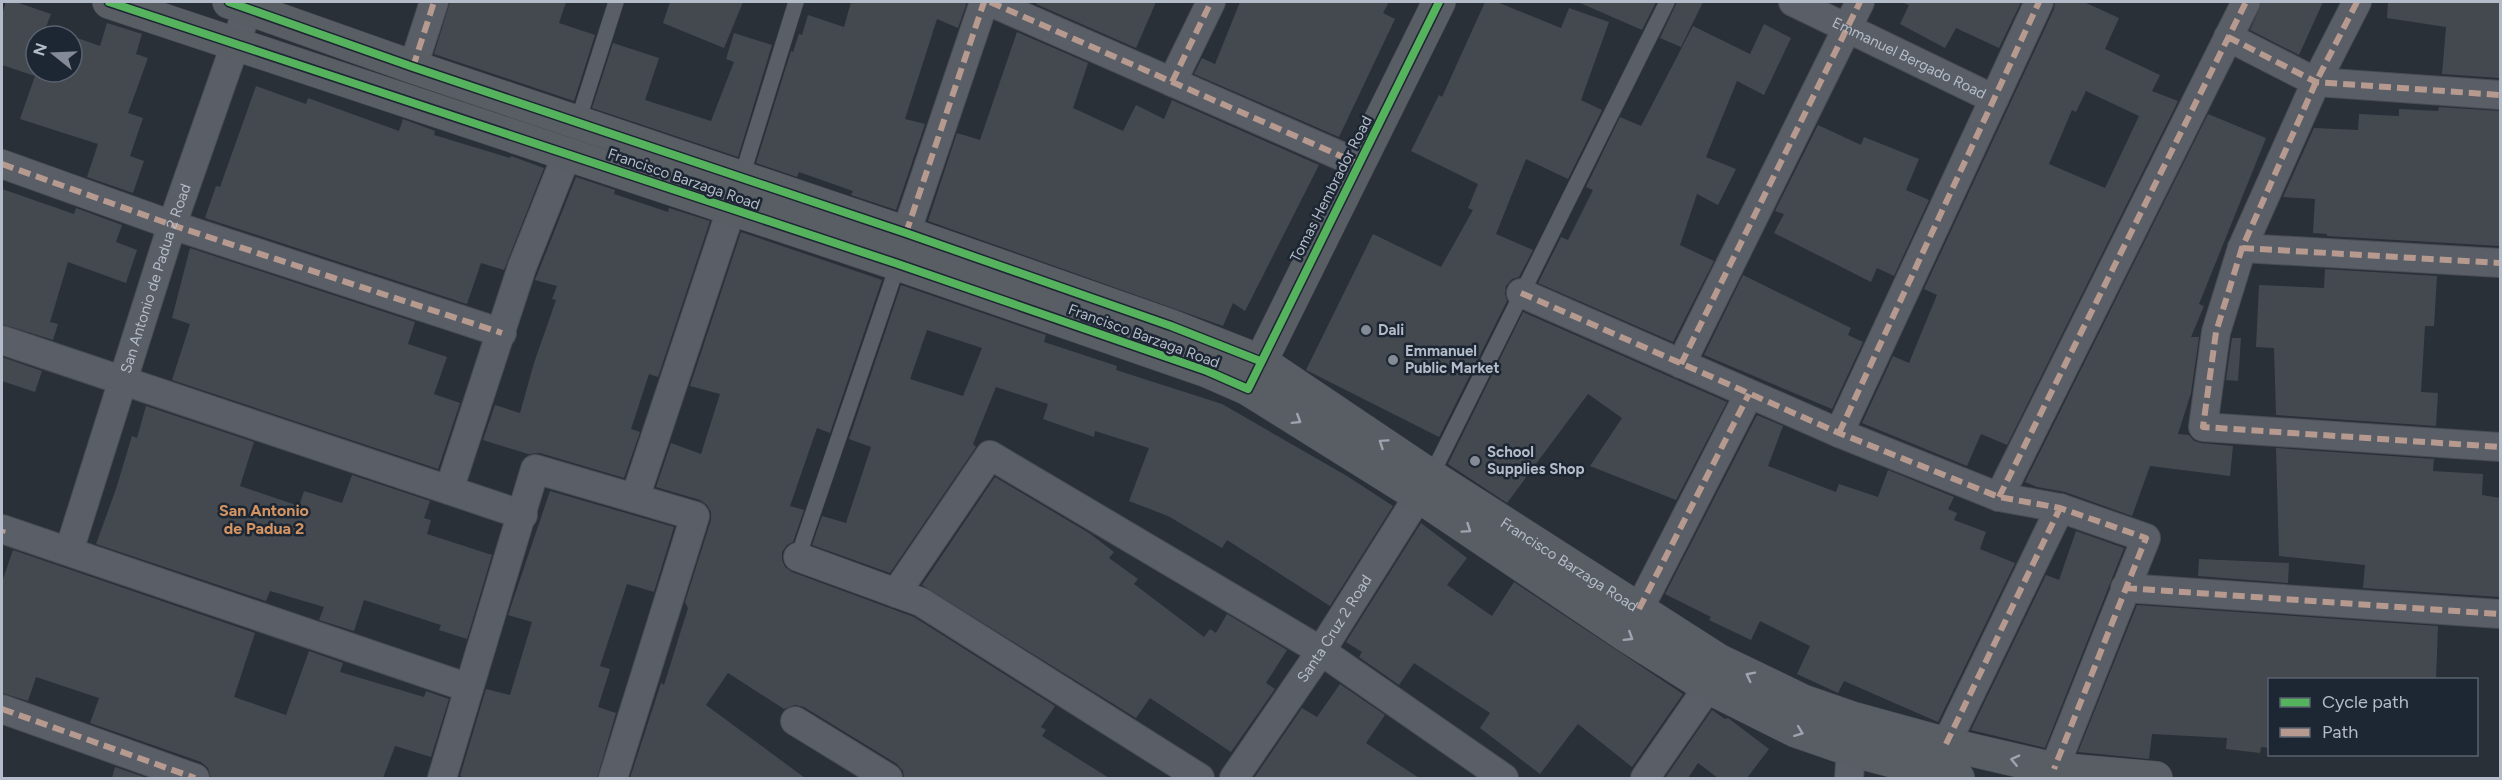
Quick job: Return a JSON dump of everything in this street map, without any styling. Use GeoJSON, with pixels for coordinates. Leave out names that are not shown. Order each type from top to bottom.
{"type":"FeatureCollection","features":[{"type":"Feature","properties":{"kind":"street","name":"Francisco Barzaga Road"},"geometry":{"type":"LineString","coordinates":[[109,2],[236,43],[572,139],[741,179],[902,249]]}},
{"type":"Feature","properties":{"kind":"street"},"geometry":{"type":"LineString","coordinates":[[413,68],[434,2]]}},
{"type":"Feature","properties":{"kind":"street"},"geometry":{"type":"LineString","coordinates":[[902,249],[984,2]]}},
{"type":"Feature","properties":{"kind":"street"},"geometry":{"type":"LineString","coordinates":[[990,2],[1359,164]]}},
{"type":"Feature","properties":{"kind":"street"},"geometry":{"type":"LineString","coordinates":[[1172,82],[1211,2]]}},
{"type":"Feature","properties":{"kind":"street","name":"Tomas Hembrador Road"},"geometry":{"type":"LineString","coordinates":[[1254,375],[1439,2]]}},
{"type":"Feature","properties":{"kind":"street","name":"Emmanuel Bergado Road"},"geometry":{"type":"LineString","coordinates":[[1793,2],[1994,99]]}},
{"type":"Feature","properties":{"kind":"street"},"geometry":{"type":"LineString","coordinates":[[1682,364],[1860,2]]}},
{"type":"Feature","properties":{"kind":"street"},"geometry":{"type":"LineString","coordinates":[[1839,433],[2039,2]]}},
{"type":"Feature","properties":{"kind":"street"},"geometry":{"type":"LineString","coordinates":[[1999,496],[2246,2]]}},
{"type":"Feature","properties":{"kind":"street"},"geometry":{"type":"LineString","coordinates":[[2357,2],[2316,82],[2242,248],[2216,332],[2203,427],[2500,447]]}},
{"type":"Feature","properties":{"kind":"street","name":"Francisco Barzaga Road"},"geometry":{"type":"LineString","coordinates":[[243,4],[413,68],[731,210],[902,249],[1171,326],[1254,375],[1425,486],[1639,609],[1718,660],[1772,687],[1855,719],[1946,744],[2054,769],[2089,774],[2156,778]]}},
{"type":"Feature","properties":{"kind":"street","name":"San Antonio de Padua 2 Road"},"geometry":{"type":"LineString","coordinates":[[69,550],[172,225],[236,43],[243,4]]}},
{"type":"Feature","properties":{"kind":"street"},"geometry":{"type":"LineString","coordinates":[[2228,37],[2316,82],[2500,95]]}},
{"type":"Feature","properties":{"kind":"street"},"geometry":{"type":"LineString","coordinates":[[449,490],[522,267],[572,139]]}},
{"type":"Feature","properties":{"kind":"street"},"geometry":{"type":"LineString","coordinates":[[2,164],[172,225],[502,333]]}},
{"type":"Feature","properties":{"kind":"street"},"geometry":{"type":"LineString","coordinates":[[635,498],[731,210]]}},
{"type":"Feature","properties":{"kind":"street"},"geometry":{"type":"LineString","coordinates":[[2242,248],[2500,263]]}},
{"type":"Feature","properties":{"kind":"street"},"geometry":{"type":"LineString","coordinates":[[1521,293],[1839,433],[1999,496],[2060,508],[2146,538],[2054,769]]}},
{"type":"Feature","properties":{"kind":"street"},"geometry":{"type":"LineString","coordinates":[[2,340],[523,515]]}},
{"type":"Feature","properties":{"kind":"street"},"geometry":{"type":"LineString","coordinates":[[1639,609],[1749,394]]}},
{"type":"Feature","properties":{"kind":"street"},"geometry":{"type":"LineString","coordinates":[[896,593],[990,455],[1321,651],[1503,778]]}},
{"type":"Feature","properties":{"kind":"street"},"geometry":{"type":"LineString","coordinates":[[442,778],[535,469],[695,516],[613,778]]}},
{"type":"Feature","properties":{"kind":"street","name":"Francisco Barzaga Road"},"geometry":{"type":"LineString","coordinates":[[1425,486],[1624,634],[1708,687],[1796,731],[1850,764],[1958,778]]}},
{"type":"Feature","properties":{"kind":"street","name":"Santa Cruz 2 Road"},"geometry":{"type":"LineString","coordinates":[[1234,778],[1321,651],[1425,486]]}},
{"type":"Feature","properties":{"kind":"street"},"geometry":{"type":"LineString","coordinates":[[1946,744],[2060,508]]}},
{"type":"Feature","properties":{"kind":"street"},"geometry":{"type":"LineString","coordinates":[[2,530],[69,550],[469,688]]}},
{"type":"Feature","properties":{"kind":"street"},"geometry":{"type":"LineString","coordinates":[[798,556],[921,602],[1200,778]]}},
{"type":"Feature","properties":{"kind":"street"},"geometry":{"type":"LineString","coordinates":[[2126,588],[2500,614]]}},
{"type":"Feature","properties":{"kind":"street"},"geometry":{"type":"LineString","coordinates":[[1645,778],[1708,687]]}},
{"type":"Feature","properties":{"kind":"street"},"geometry":{"type":"LineString","coordinates":[[2,709],[195,778]]}},
{"type":"Feature","properties":{"kind":"street"},"geometry":{"type":"LineString","coordinates":[[795,721],[888,778]]}},
{"type":"Feature","properties":{"kind":"lane"},"geometry":{"type":"LineString","coordinates":[[572,139],[616,2]]}},
{"type":"Feature","properties":{"kind":"lane"},"geometry":{"type":"LineString","coordinates":[[741,179],[796,2]]}},
{"type":"Feature","properties":{"kind":"lane"},"geometry":{"type":"LineString","coordinates":[[1425,486],[1667,2]]}},
{"type":"Feature","properties":{"kind":"lane"},"geometry":{"type":"LineString","coordinates":[[798,556],[902,249]]}},
{"type":"Feature","properties":{"kind":"building"},"geometry":{"type":"Polygon","coordinates":[[[6,2],[16,2],[51,14],[47,24],[24,24],[24,72],[2,65],[2,14],[6,2]]]}},
{"type":"Feature","properties":{"kind":"building"},"geometry":{"type":"Polygon","coordinates":[[[450,2],[566,2],[559,23],[595,35],[574,101],[434,54],[450,2]]]}},
{"type":"Feature","properties":{"kind":"building"},"geometry":{"type":"Polygon","coordinates":[[[670,2],[743,2],[724,48],[663,23],[670,2]]]}},
{"type":"Feature","properties":{"kind":"building"},"geometry":{"type":"Polygon","coordinates":[[[851,2],[967,2],[958,28],[937,19],[905,119],[925,124],[896,210],[851,195],[853,191],[799,172],[797,177],[756,163],[791,51],[793,52],[799,34],[802,35],[808,15],[844,27],[851,2]]]}},
{"type":"Feature","properties":{"kind":"building"},"geometry":{"type":"Polygon","coordinates":[[[1037,2],[1156,2],[1136,48],[1036,4],[1037,2]]]}},
{"type":"Feature","properties":{"kind":"building"},"geometry":{"type":"Polygon","coordinates":[[[1240,2],[1389,2],[1383,13],[1395,19],[1339,137],[1194,74],[1202,58],[1215,64],[1240,2]]]}},
{"type":"Feature","properties":{"kind":"building"},"geometry":{"type":"Polygon","coordinates":[[[1485,2],[1497,2],[1561,28],[1569,8],[1609,22],[1581,100],[1602,110],[1568,179],[1526,159],[1496,234],[1533,250],[1519,277],[1512,279],[1506,286],[1507,301],[1439,437],[1306,370],[1373,234],[1441,267],[1473,210],[1468,208],[1478,184],[1411,151],[1439,95],[1442,97],[1485,2]]]}},
{"type":"Feature","properties":{"kind":"building"},"geometry":{"type":"Polygon","coordinates":[[[1578,2],[1656,2],[1642,30],[1578,2]]]}},
{"type":"Feature","properties":{"kind":"building"},"geometry":{"type":"Polygon","coordinates":[[[1677,2],[1703,2],[1681,47],[1660,38],[1677,2]]]}},
{"type":"Feature","properties":{"kind":"building"},"geometry":{"type":"Polygon","coordinates":[[[1901,2],[2021,2],[1999,48],[1956,28],[1945,48],[1900,24],[1909,5],[1901,2]]]}},
{"type":"Feature","properties":{"kind":"building"},"geometry":{"type":"Polygon","coordinates":[[[2055,2],[2084,2],[2119,18],[2105,49],[2160,75],[2152,91],[2178,101],[2007,445],[1981,434],[1967,466],[1862,423],[1893,356],[1909,363],[1937,295],[1924,289],[2054,9],[2055,2]],[[2086,91],[2076,112],[2072,110],[2049,164],[2105,188],[2139,116],[2086,91]]]}},
{"type":"Feature","properties":{"kind":"building"},"geometry":{"type":"Polygon","coordinates":[[[2262,2],[2323,2],[2299,55],[2250,30],[2262,2]]]}},
{"type":"Feature","properties":{"kind":"building"},"geometry":{"type":"Polygon","coordinates":[[[2388,2],[2500,2],[2500,78],[2442,74],[2446,27],[2387,18],[2388,2]]]}},
{"type":"Feature","properties":{"kind":"building"},"geometry":{"type":"Polygon","coordinates":[[[107,23],[142,34],[136,54],[148,58],[128,113],[143,118],[130,156],[144,161],[133,193],[87,177],[98,144],[20,119],[32,84],[84,84],[84,40],[100,46],[107,23]]]}},
{"type":"Feature","properties":{"kind":"building"},"geometry":{"type":"Polygon","coordinates":[[[1764,24],[1791,38],[1764,95],[1737,81],[1706,157],[1736,169],[1718,205],[1697,194],[1680,245],[1714,261],[1673,342],[1538,283],[1561,237],[1568,240],[1593,190],[1586,187],[1620,117],[1641,126],[1693,26],[1750,54],[1764,24]]]}},
{"type":"Feature","properties":{"kind":"building"},"geometry":{"type":"Polygon","coordinates":[[[1017,32],[1088,63],[1073,108],[1123,131],[1136,105],[1164,119],[1172,100],[1319,165],[1245,311],[1233,303],[1223,326],[928,221],[957,133],[980,140],[1017,32]]]}},
{"type":"Feature","properties":{"kind":"building"},"geometry":{"type":"Polygon","coordinates":[[[734,33],[772,45],[738,157],[592,108],[613,43],[659,58],[645,100],[711,121],[734,62],[726,59],[734,33]]]}},
{"type":"Feature","properties":{"kind":"building"},"geometry":{"type":"Polygon","coordinates":[[[256,86],[306,104],[308,98],[399,131],[403,119],[435,131],[434,135],[510,158],[511,156],[544,168],[504,270],[481,263],[467,304],[205,218],[216,186],[220,187],[256,86]]]}},
{"type":"Feature","properties":{"kind":"building"},"geometry":{"type":"Polygon","coordinates":[[[2439,107],[2500,111],[2500,246],[2327,236],[2327,234],[2313,233],[2315,199],[2283,197],[2314,128],[2358,130],[2359,114],[2399,116],[2399,109],[2438,111],[2439,107]]]}},
{"type":"Feature","properties":{"kind":"building"},"geometry":{"type":"Polygon","coordinates":[[[2208,114],[2266,138],[2199,304],[2204,306],[2191,337],[2199,337],[2191,393],[2178,434],[2189,435],[2194,441],[2201,443],[2233,446],[2230,476],[2150,466],[2132,516],[2065,492],[2037,487],[2025,482],[2208,114]]]}},
{"type":"Feature","properties":{"kind":"building"},"geometry":{"type":"Polygon","coordinates":[[[1818,125],[1861,145],[1864,137],[1919,159],[1906,190],[1929,200],[1894,276],[1877,268],[1871,282],[1774,233],[1784,214],[1775,211],[1818,125]]]}},
{"type":"Feature","properties":{"kind":"building"},"geometry":{"type":"Polygon","coordinates":[[[576,177],[615,190],[614,194],[668,212],[669,208],[710,221],[658,377],[649,374],[631,429],[640,432],[624,478],[540,453],[528,454],[483,440],[495,405],[520,413],[534,363],[556,300],[552,299],[557,286],[535,280],[576,177]]]}},
{"type":"Feature","properties":{"kind":"building"},"geometry":{"type":"Polygon","coordinates":[[[2,189],[74,214],[76,208],[122,225],[116,242],[137,250],[126,283],[68,262],[50,322],[58,324],[53,340],[2,324],[2,189]]]}},
{"type":"Feature","properties":{"kind":"building"},"geometry":{"type":"Polygon","coordinates":[[[741,232],[882,280],[830,433],[817,428],[790,506],[804,510],[793,542],[787,545],[782,552],[785,567],[792,572],[914,617],[1055,706],[1041,727],[1046,730],[1042,736],[1109,778],[904,778],[903,771],[897,764],[804,707],[795,705],[784,709],[728,673],[706,705],[805,778],[630,778],[661,683],[664,685],[688,608],[685,602],[711,520],[711,512],[700,500],[656,487],[671,443],[701,454],[720,394],[690,386],[741,232]]]}},
{"type":"Feature","properties":{"kind":"building"},"geometry":{"type":"Polygon","coordinates":[[[190,248],[415,322],[408,344],[447,357],[434,394],[460,403],[438,469],[172,380],[190,324],[172,318],[190,248]]]}},
{"type":"Feature","properties":{"kind":"building"},"geometry":{"type":"Polygon","coordinates":[[[2325,269],[2437,276],[2434,326],[2425,326],[2421,392],[2438,393],[2436,426],[2276,415],[2274,348],[2256,347],[2259,285],[2324,288],[2325,269]]]}},
{"type":"Feature","properties":{"kind":"building"},"geometry":{"type":"Polygon","coordinates":[[[1743,275],[1851,328],[1848,335],[1863,342],[1832,409],[1704,355],[1743,275]]]}},
{"type":"Feature","properties":{"kind":"building"},"geometry":{"type":"Polygon","coordinates":[[[901,285],[1046,335],[1044,342],[1117,366],[1116,370],[1222,404],[1347,476],[1393,506],[1330,606],[1227,540],[1222,548],[1168,516],[1129,501],[1149,448],[1095,431],[1094,437],[1043,419],[1048,404],[996,387],[973,444],[976,447],[890,573],[812,545],[822,516],[846,523],[871,447],[849,439],[901,285]],[[927,330],[910,379],[963,396],[982,348],[927,330]]]}},
{"type":"Feature","properties":{"kind":"building"},"geometry":{"type":"Polygon","coordinates":[[[1523,312],[1727,402],[1676,500],[1590,466],[1622,418],[1588,394],[1507,503],[1448,464],[1523,312]]]}},
{"type":"Feature","properties":{"kind":"building"},"geometry":{"type":"Polygon","coordinates":[[[2232,338],[2241,338],[2238,381],[2226,380],[2232,338]]]}},
{"type":"Feature","properties":{"kind":"building"},"geometry":{"type":"Polygon","coordinates":[[[2,357],[42,371],[35,392],[2,381],[2,357]]]}},
{"type":"Feature","properties":{"kind":"building"},"geometry":{"type":"Polygon","coordinates":[[[146,406],[254,442],[240,486],[299,506],[304,491],[342,503],[352,475],[430,501],[424,518],[431,520],[427,534],[492,555],[467,639],[439,630],[441,625],[364,600],[354,631],[319,620],[324,607],[270,591],[266,601],[96,544],[132,436],[137,438],[146,406]]]}},
{"type":"Feature","properties":{"kind":"building"},"geometry":{"type":"Polygon","coordinates":[[[1757,415],[1783,426],[1768,466],[1836,492],[1839,484],[1878,497],[1888,470],[1954,497],[1948,509],[1957,513],[1954,520],[1986,532],[1980,549],[2015,563],[1938,722],[1844,681],[1838,693],[1797,674],[1810,646],[1760,621],[1751,640],[1709,620],[1711,617],[1665,594],[1757,415]]]}},
{"type":"Feature","properties":{"kind":"building"},"geometry":{"type":"Polygon","coordinates":[[[2276,448],[2434,459],[2433,471],[2483,474],[2482,495],[2500,498],[2500,597],[2363,588],[2365,565],[2279,556],[2276,448]]]}},
{"type":"Feature","properties":{"kind":"building"},"geometry":{"type":"Polygon","coordinates":[[[995,477],[1089,533],[1114,552],[1109,558],[1138,579],[1134,584],[1204,637],[1210,629],[1216,633],[1227,614],[1287,650],[1266,683],[1275,689],[1231,752],[1150,698],[1136,718],[922,585],[995,477]]]}},
{"type":"Feature","properties":{"kind":"building"},"geometry":{"type":"Polygon","coordinates":[[[550,491],[674,527],[654,592],[627,584],[600,666],[610,669],[598,707],[616,713],[597,778],[466,778],[460,776],[486,689],[510,695],[532,622],[508,615],[550,491]]]}},
{"type":"Feature","properties":{"kind":"building"},"geometry":{"type":"Polygon","coordinates":[[[1421,523],[1467,558],[1447,585],[1492,616],[1514,582],[1683,694],[1632,767],[1578,724],[1540,774],[1480,728],[1490,713],[1414,663],[1399,685],[1359,657],[1362,652],[1346,642],[1421,523]]]}},
{"type":"Feature","properties":{"kind":"building"},"geometry":{"type":"Polygon","coordinates":[[[2076,531],[2124,548],[2045,748],[1971,730],[2046,575],[2059,580],[2076,531]]]}},
{"type":"Feature","properties":{"kind":"building"},"geometry":{"type":"Polygon","coordinates":[[[13,550],[255,633],[234,697],[286,715],[309,651],[343,663],[340,672],[424,697],[426,691],[449,699],[431,757],[395,746],[383,778],[211,778],[208,768],[201,762],[90,723],[99,698],[36,677],[28,701],[2,693],[2,582],[13,550]]]}},
{"type":"Feature","properties":{"kind":"building"},"geometry":{"type":"Polygon","coordinates":[[[2199,559],[2289,563],[2288,583],[2198,576],[2199,559]]]}},
{"type":"Feature","properties":{"kind":"building"},"geometry":{"type":"Polygon","coordinates":[[[2137,605],[2438,626],[2436,678],[2268,678],[2268,748],[2261,747],[2260,753],[2226,749],[2227,738],[2152,734],[2149,759],[2078,752],[2137,605]]]}},
{"type":"Feature","properties":{"kind":"building"},"geometry":{"type":"Polygon","coordinates":[[[1340,684],[1385,715],[1366,743],[1419,778],[1254,778],[1302,708],[1317,717],[1340,684]]]}},
{"type":"Feature","properties":{"kind":"building"},"geometry":{"type":"Polygon","coordinates":[[[1712,710],[1725,719],[1728,718],[1769,749],[1747,778],[1718,778],[1698,763],[1688,778],[1665,778],[1712,710]]]}},
{"type":"Feature","properties":{"kind":"building"},"geometry":{"type":"Polygon","coordinates":[[[115,767],[147,778],[112,778],[115,767]]]}},
{"type":"Feature","properties":{"kind":"marked path"},"geometry":{"type":"LineString","coordinates":[[413,67],[434,2]]}},
{"type":"Feature","properties":{"kind":"marked path"},"geometry":{"type":"LineString","coordinates":[[906,233],[984,2]]}},
{"type":"Feature","properties":{"kind":"marked path"},"geometry":{"type":"LineString","coordinates":[[990,2],[1359,164]]}},
{"type":"Feature","properties":{"kind":"marked path"},"geometry":{"type":"LineString","coordinates":[[1172,82],[1211,2]]}},
{"type":"Feature","properties":{"kind":"marked path"},"geometry":{"type":"LineString","coordinates":[[1681,364],[1860,2]]}},
{"type":"Feature","properties":{"kind":"marked path"},"geometry":{"type":"LineString","coordinates":[[1839,433],[2039,2]]}},
{"type":"Feature","properties":{"kind":"marked path"},"geometry":{"type":"LineString","coordinates":[[1999,497],[2246,2]]}},
{"type":"Feature","properties":{"kind":"marked path"},"geometry":{"type":"LineString","coordinates":[[2357,2],[2316,82],[2242,248],[2216,332],[2203,427],[2500,447]]}},
{"type":"Feature","properties":{"kind":"marked path"},"geometry":{"type":"LineString","coordinates":[[2228,37],[2316,82],[2500,95]]}},
{"type":"Feature","properties":{"kind":"marked path"},"geometry":{"type":"LineString","coordinates":[[2,164],[172,225],[502,333]]}},
{"type":"Feature","properties":{"kind":"marked path"},"geometry":{"type":"LineString","coordinates":[[2242,248],[2500,263]]}},
{"type":"Feature","properties":{"kind":"marked path"},"geometry":{"type":"LineString","coordinates":[[1521,293],[1839,433],[1999,497],[2060,508],[2146,538],[2054,769]]}},
{"type":"Feature","properties":{"kind":"marked path"},"geometry":{"type":"LineString","coordinates":[[1639,609],[1749,394]]}},
{"type":"Feature","properties":{"kind":"marked path"},"geometry":{"type":"LineString","coordinates":[[1946,744],[2060,508]]}},
{"type":"Feature","properties":{"kind":"marked path"},"geometry":{"type":"LineString","coordinates":[[2,533],[3,529]]}},
{"type":"Feature","properties":{"kind":"marked path"},"geometry":{"type":"LineString","coordinates":[[2125,588],[2500,614]]}},
{"type":"Feature","properties":{"kind":"marked path"},"geometry":{"type":"LineString","coordinates":[[2,709],[195,778]]}},
{"type":"Feature","properties":{"kind":"cycle path"},"geometry":{"type":"LineString","coordinates":[[109,2],[898,264],[1207,371],[1248,389],[1439,2]]}},
{"type":"Feature","properties":{"kind":"cycle path"},"geometry":{"type":"LineString","coordinates":[[229,2],[413,67],[906,233],[1171,326],[1260,361]]}},
{"type":"Feature","properties":{"kind":"place","name":"Dali"},"geometry":{"type":"Point","coordinates":[1366,330]}},
{"type":"Feature","properties":{"kind":"place","name":"Emmanuel Public Market"},"geometry":{"type":"Point","coordinates":[1393,360]}},
{"type":"Feature","properties":{"kind":"place","name":"School Supplies Shop"},"geometry":{"type":"Point","coordinates":[1475,461]}},
{"type":"Feature","properties":{"kind":"district","name":"San Antonio de Padua 2"},"geometry":{"type":"Point","coordinates":[264,519]}}]}
